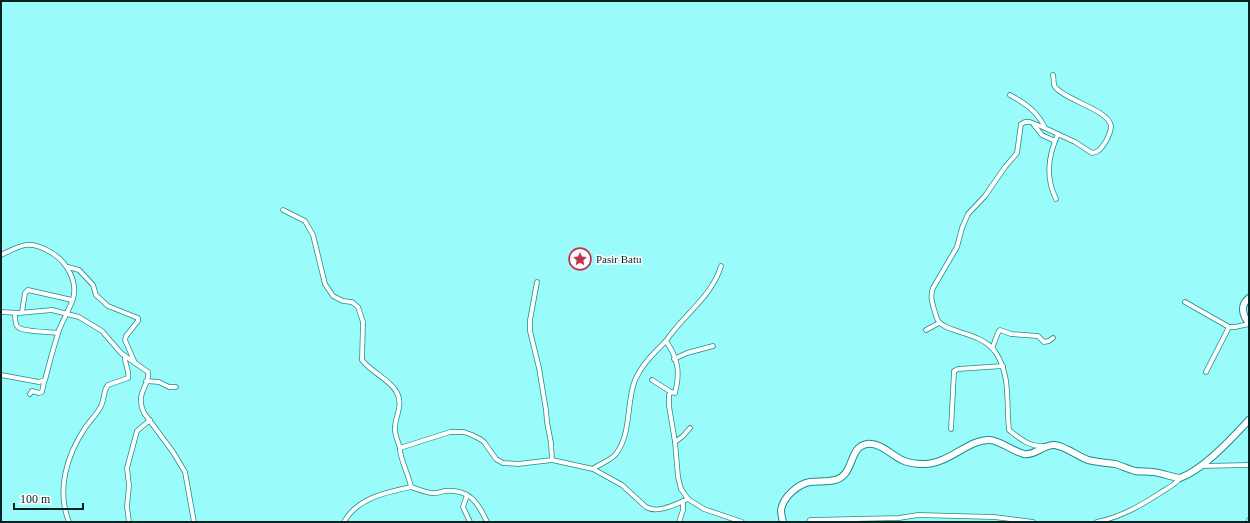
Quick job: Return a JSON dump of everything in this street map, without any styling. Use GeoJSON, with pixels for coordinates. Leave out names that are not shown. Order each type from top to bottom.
{"type":"FeatureCollection","features":[{"type":"Feature","properties":{"kind":"main road"},"geometry":{"type":"LineString","coordinates":[[1249,298],[1244,303],[1243,307],[1244,316],[1249,324]]}},
{"type":"Feature","properties":{"kind":"main road"},"geometry":{"type":"LineString","coordinates":[[783,522],[781,509],[787,498],[795,489],[804,484],[831,481],[843,477],[850,466],[856,451],[863,445],[872,444],[883,448],[903,460],[921,464],[942,461],[982,441],[991,440],[1014,451],[1026,454],[1031,454],[1047,446],[1056,445],[1094,461],[1116,464],[1138,471],[1153,472],[1180,478],[1199,466],[1228,441],[1249,420]]}},
{"type":"Feature","properties":{"kind":"street"},"geometry":{"type":"LineString","coordinates":[[1047,446],[1027,444],[1009,430],[1007,412],[1008,393],[1003,366],[992,348],[978,338],[948,328],[939,323],[931,298],[932,288],[957,247],[962,228],[968,214],[986,196],[1005,166],[1017,153],[1021,124],[1027,122],[1045,128],[1094,153],[1102,147],[1110,134],[1111,127],[1106,118],[1056,87],[1053,75]]}},
{"type":"Feature","properties":{"kind":"street"},"geometry":{"type":"LineString","coordinates":[[1010,95],[1025,104],[1039,116],[1045,128]]}},
{"type":"Feature","properties":{"kind":"street"},"geometry":{"type":"LineString","coordinates":[[1032,123],[1038,128],[1042,135],[1055,141]]}},
{"type":"Feature","properties":{"kind":"street"},"geometry":{"type":"LineString","coordinates":[[1056,199],[1048,176],[1051,151],[1058,134]]}},
{"type":"Feature","properties":{"kind":"street"},"geometry":{"type":"LineString","coordinates":[[283,210],[305,220],[313,235],[325,284],[333,296],[343,301],[352,302],[358,307],[363,322],[362,360],[368,367],[396,390],[400,399],[400,409],[395,428],[400,453],[410,478],[411,487]]}},
{"type":"Feature","properties":{"kind":"street"},"geometry":{"type":"LineString","coordinates":[[1,255],[16,247],[24,245],[32,245],[46,249],[57,256],[68,267],[74,288],[72,300],[58,333],[42,392],[39,393],[32,391],[30,394]]}},
{"type":"Feature","properties":{"kind":"street"},"geometry":{"type":"LineString","coordinates":[[593,469],[610,459],[619,448],[628,425],[630,399],[636,379],[647,360],[666,341],[709,290],[718,277],[722,266]]}},
{"type":"Feature","properties":{"kind":"street"},"geometry":{"type":"LineString","coordinates":[[68,267],[79,270],[93,285],[96,295],[108,306],[138,318],[138,321],[125,340],[136,363]]}},
{"type":"Feature","properties":{"kind":"street"},"geometry":{"type":"LineString","coordinates":[[537,282],[530,320],[530,331],[539,368],[547,422],[552,443],[552,460]]}},
{"type":"Feature","properties":{"kind":"street"},"geometry":{"type":"LineString","coordinates":[[22,312],[25,293],[28,290],[72,300]]}},
{"type":"Feature","properties":{"kind":"street"},"geometry":{"type":"LineString","coordinates":[[1185,302],[1229,327],[1249,324]]}},
{"type":"Feature","properties":{"kind":"street"},"geometry":{"type":"LineString","coordinates":[[1,312],[15,313],[52,310],[79,317],[102,331],[125,356],[148,373],[140,398],[140,406],[173,452],[185,472],[194,522]]}},
{"type":"Feature","properties":{"kind":"street"},"geometry":{"type":"LineString","coordinates":[[15,313],[16,325],[19,328],[58,333]]}},
{"type":"Feature","properties":{"kind":"street"},"geometry":{"type":"LineString","coordinates":[[926,330],[939,323]]}},
{"type":"Feature","properties":{"kind":"street"},"geometry":{"type":"LineString","coordinates":[[1206,372],[1229,327]]}},
{"type":"Feature","properties":{"kind":"street"},"geometry":{"type":"LineString","coordinates":[[992,348],[1000,330],[1011,334],[1038,336],[1044,342],[1053,338]]}},
{"type":"Feature","properties":{"kind":"street"},"geometry":{"type":"LineString","coordinates":[[652,380],[675,394],[678,379],[678,367],[666,341]]}},
{"type":"Feature","properties":{"kind":"street"},"geometry":{"type":"LineString","coordinates":[[674,359],[687,353],[713,346]]}},
{"type":"Feature","properties":{"kind":"street"},"geometry":{"type":"LineString","coordinates":[[69,522],[63,500],[67,466],[85,429],[103,402],[106,387],[128,378],[129,376],[125,356]]}},
{"type":"Feature","properties":{"kind":"street"},"geometry":{"type":"LineString","coordinates":[[951,429],[954,371],[958,369],[1003,366]]}},
{"type":"Feature","properties":{"kind":"street"},"geometry":{"type":"LineString","coordinates":[[1,375],[44,382]]}},
{"type":"Feature","properties":{"kind":"street"},"geometry":{"type":"LineString","coordinates":[[146,382],[159,382],[169,387],[176,387]]}},
{"type":"Feature","properties":{"kind":"street"},"geometry":{"type":"LineString","coordinates":[[671,392],[669,395],[669,406],[675,442],[679,484],[685,500],[679,522]]}},
{"type":"Feature","properties":{"kind":"street"},"geometry":{"type":"LineString","coordinates":[[129,522],[127,507],[127,468],[137,431],[150,420]]}},
{"type":"Feature","properties":{"kind":"street"},"geometry":{"type":"LineString","coordinates":[[675,442],[690,428]]}},
{"type":"Feature","properties":{"kind":"street"},"geometry":{"type":"LineString","coordinates":[[400,448],[450,432],[464,432],[484,442],[496,459],[504,464],[552,460],[593,469],[622,485],[644,506],[651,510],[661,509],[685,500],[704,509],[742,522]]}},
{"type":"Feature","properties":{"kind":"street"},"geometry":{"type":"LineString","coordinates":[[1199,466],[1249,466]]}},
{"type":"Feature","properties":{"kind":"street"},"geometry":{"type":"LineString","coordinates":[[1097,522],[1130,512],[1168,488],[1180,478]]}},
{"type":"Feature","properties":{"kind":"street"},"geometry":{"type":"LineString","coordinates":[[344,522],[358,506],[375,496],[411,487],[431,493],[446,491],[472,497],[480,506],[487,522]]}},
{"type":"Feature","properties":{"kind":"street"},"geometry":{"type":"LineString","coordinates":[[467,495],[463,507],[470,522]]}},
{"type":"Feature","properties":{"kind":"street"},"geometry":{"type":"LineString","coordinates":[[809,522],[810,520],[899,518],[918,515],[1032,522]]}},
{"type":"Feature","properties":{"kind":"street"},"geometry":{"type":"LineString","coordinates":[[1116,517],[1118,522]]}},
{"type":"Feature","properties":{"kind":"place","name":"Pasir Batu"},"geometry":{"type":"Point","coordinates":[580,259]}}]}
